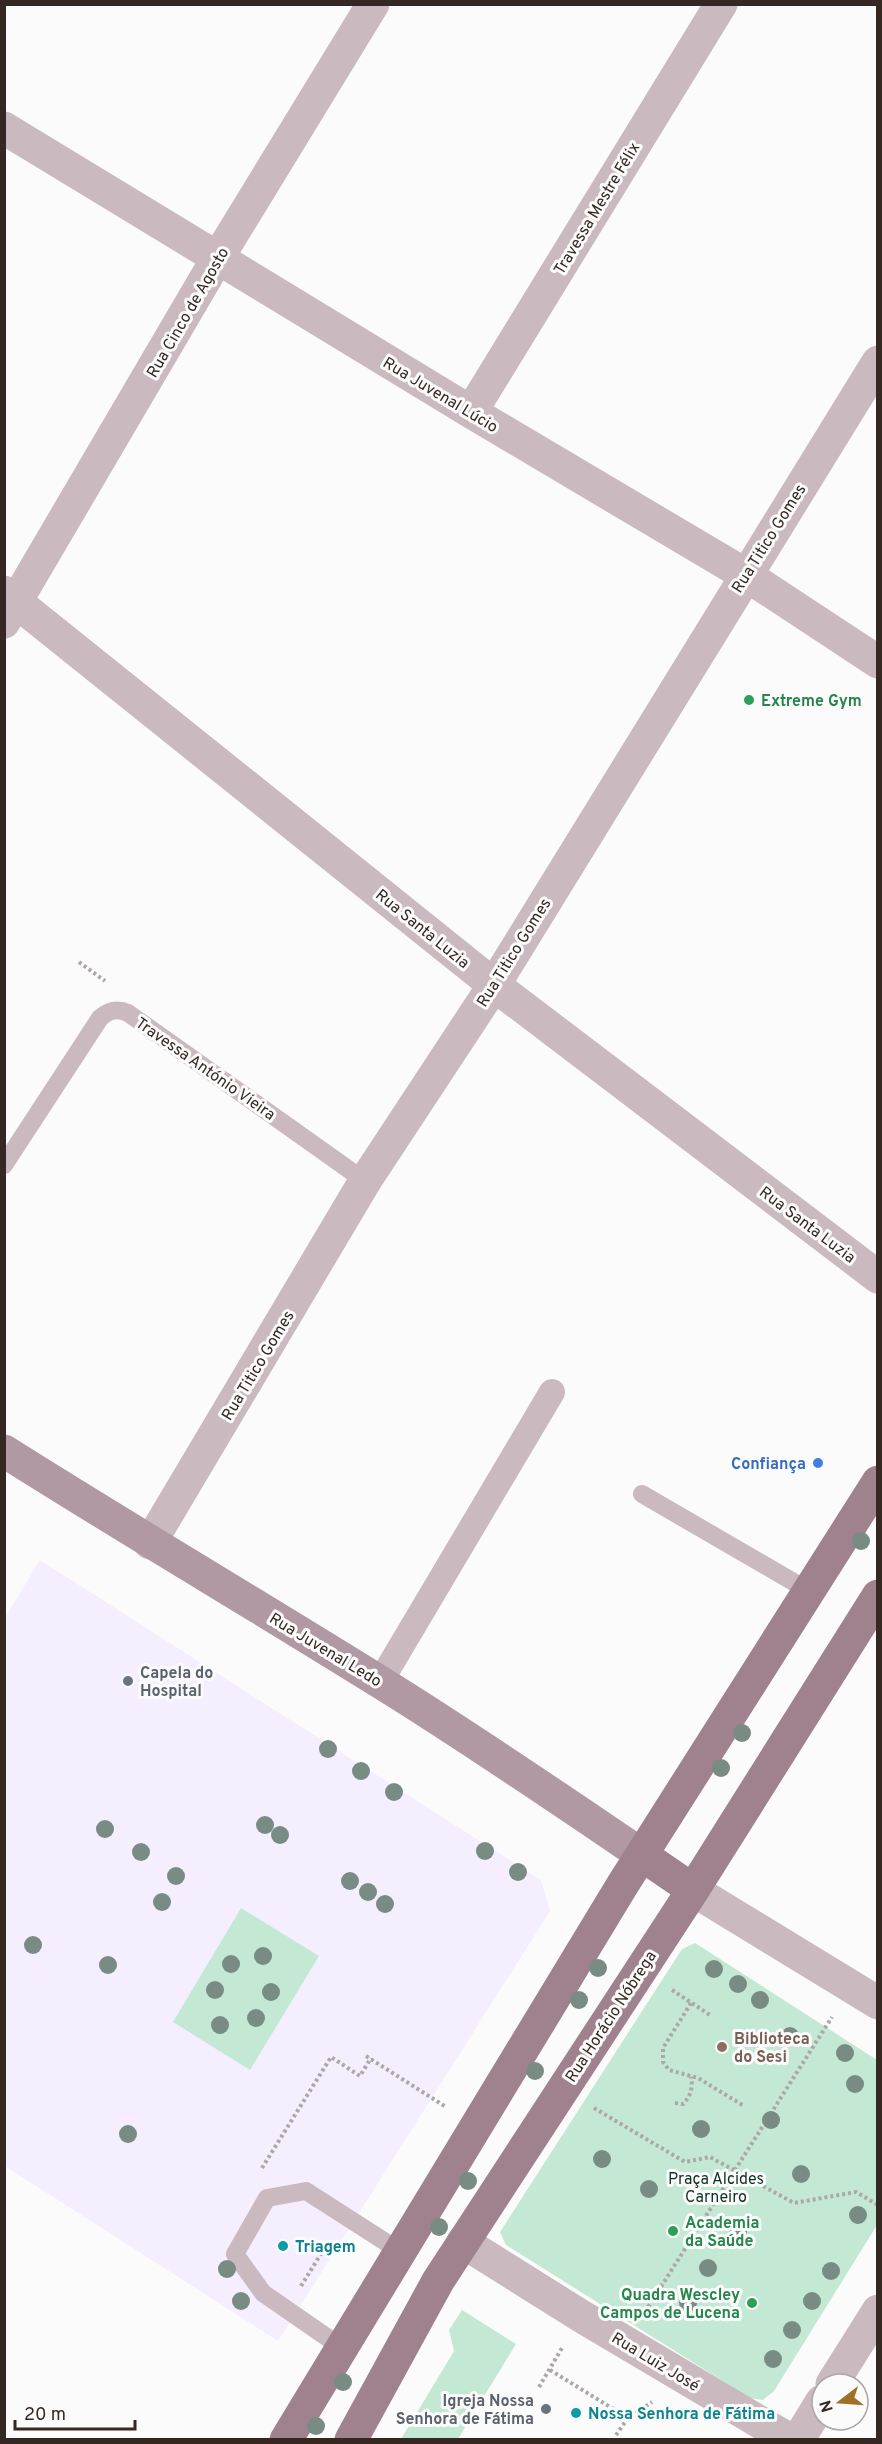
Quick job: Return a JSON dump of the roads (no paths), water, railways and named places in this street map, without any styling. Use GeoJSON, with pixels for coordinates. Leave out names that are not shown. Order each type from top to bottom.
{"type":"FeatureCollection","features":[{"type":"Feature","properties":{"kind":"main road","name":"Rua Juvenal Ledo"},"geometry":{"type":"LineString","coordinates":[[4,1451],[150,1544],[648,1844]]}},
{"type":"Feature","properties":{"kind":"main road"},"geometry":{"type":"LineString","coordinates":[[286,2439],[402,2252],[623,1884],[878,1482]]}},
{"type":"Feature","properties":{"kind":"main road","name":"Rua Horácio Nóbrega"},"geometry":{"type":"LineString","coordinates":[[351,2439],[438,2281],[693,1890],[878,1596]]}},
{"type":"Feature","properties":{"kind":"main road"},"geometry":{"type":"LineString","coordinates":[[648,1844],[693,1890]]}},
{"type":"Feature","properties":{"kind":"street","name":"Travessa Mestre Félix"},"geometry":{"type":"LineString","coordinates":[[471,412],[721,4]]}},
{"type":"Feature","properties":{"kind":"street","name":"Rua Cinco de Agosto"},"geometry":{"type":"LineString","coordinates":[[9,605],[367,7]]}},
{"type":"Feature","properties":{"kind":"street","name":"Rua Juvenal Lúcio"},"geometry":{"type":"LineString","coordinates":[[4,128],[217,259],[746,575],[878,663]]}},
{"type":"Feature","properties":{"kind":"street","name":"Rua Titico Gomes"},"geometry":{"type":"LineString","coordinates":[[150,1544],[365,1181],[494,985],[878,362]]}},
{"type":"Feature","properties":{"kind":"street","name":"Rua Santa Luzia"},"geometry":{"type":"LineString","coordinates":[[9,605],[494,985],[878,1277]]}},
{"type":"Feature","properties":{"kind":"street"},"geometry":{"type":"LineString","coordinates":[[380,1682],[552,1392]]}},
{"type":"Feature","properties":{"kind":"street"},"geometry":{"type":"LineString","coordinates":[[693,1890],[864,1995]]}},
{"type":"Feature","properties":{"kind":"street","name":"Rua Luiz José"},"geometry":{"type":"LineString","coordinates":[[463,2242],[580,2316],[790,2439]]}},
{"type":"Feature","properties":{"kind":"street"},"geometry":{"type":"LineString","coordinates":[[840,2372],[878,2312]]}},
{"type":"Feature","properties":{"kind":"street"},"geometry":{"type":"LineString","coordinates":[[798,2439],[810,2420]]}},
{"type":"Feature","properties":{"kind":"lane","name":"Travessa António Vieira"},"geometry":{"type":"LineString","coordinates":[[4,1165],[100,1018],[112,1010],[121,1010],[365,1181]]}},
{"type":"Feature","properties":{"kind":"lane"},"geometry":{"type":"LineString","coordinates":[[642,1494],[809,1592]]}},
{"type":"Feature","properties":{"kind":"lane"},"geometry":{"type":"LineString","coordinates":[[341,2347],[262,2294],[235,2254],[267,2198],[306,2191],[402,2252]]}},
{"type":"Feature","properties":{"kind":"place","name":"Extreme Gym"},"geometry":{"type":"Point","coordinates":[749,700]}},
{"type":"Feature","properties":{"kind":"place","name":"Confiança"},"geometry":{"type":"Point","coordinates":[818,1463]}},
{"type":"Feature","properties":{"kind":"place","name":"Capela do Hospital"},"geometry":{"type":"Point","coordinates":[128,1681]}},
{"type":"Feature","properties":{"kind":"place","name":"Biblioteca do Sesi"},"geometry":{"type":"Point","coordinates":[722,2047]}},
{"type":"Feature","properties":{"kind":"place","name":"Academia da Saúde"},"geometry":{"type":"Point","coordinates":[673,2231]}},
{"type":"Feature","properties":{"kind":"place","name":"Triagem"},"geometry":{"type":"Point","coordinates":[283,2246]}},
{"type":"Feature","properties":{"kind":"place","name":"Quadra Wescley Campos de Lucena"},"geometry":{"type":"Point","coordinates":[752,2303]}},
{"type":"Feature","properties":{"kind":"place","name":"Igreja Nossa Senhora de Fátima"},"geometry":{"type":"Point","coordinates":[546,2409]}},
{"type":"Feature","properties":{"kind":"place","name":"Nossa Senhora de Fátima"},"geometry":{"type":"Point","coordinates":[576,2413]}},
{"type":"Feature","properties":{"kind":"park label","name":"Praça Alcides Carneiro"},"geometry":{"type":"Point","coordinates":[716,2187]}}]}
